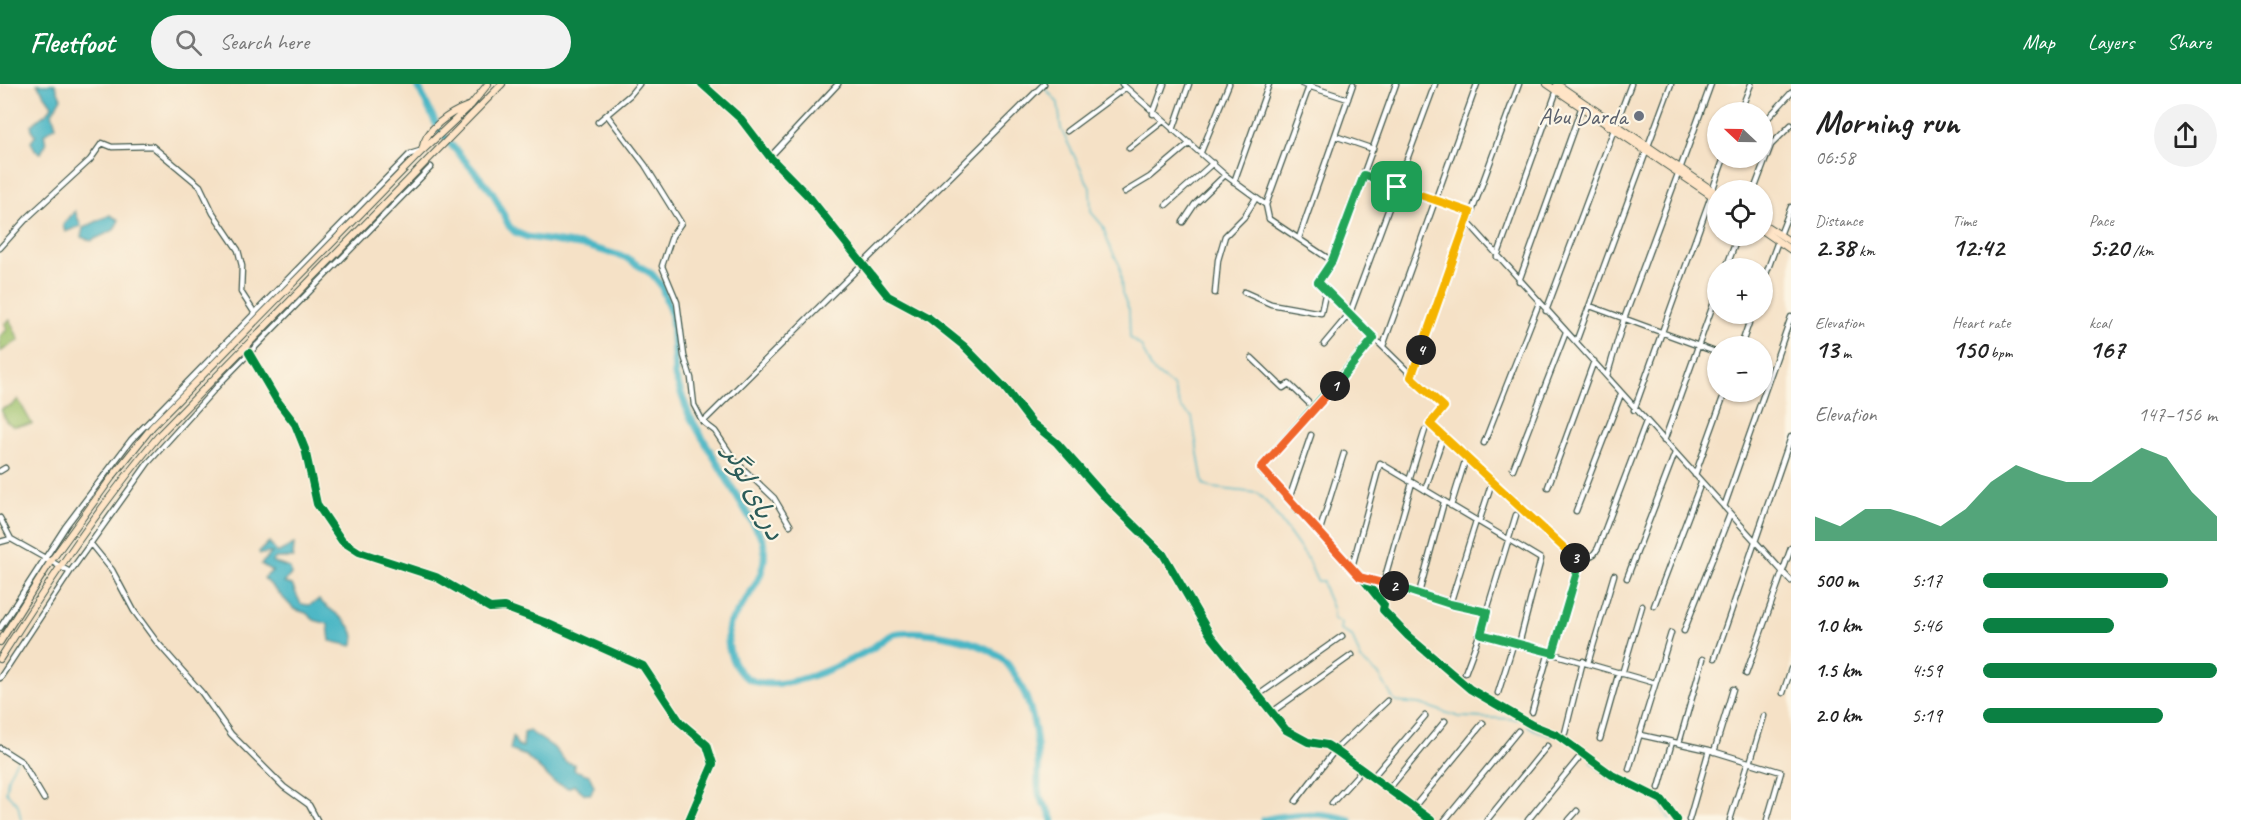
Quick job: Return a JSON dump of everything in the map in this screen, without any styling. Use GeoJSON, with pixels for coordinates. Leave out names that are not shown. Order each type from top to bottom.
{"type":"FeatureCollection","features":[{"type":"Feature","properties":{"kind":"main road"},"geometry":{"type":"LineString","coordinates":[[0,642],[47,559],[153,427],[422,151],[471,105],[488,84]]}},
{"type":"Feature","properties":{"kind":"main road"},"geometry":{"type":"LineString","coordinates":[[0,659],[58,566],[120,481],[161,433],[502,84]]}},
{"type":"Feature","properties":{"kind":"main road"},"geometry":{"type":"LineString","coordinates":[[1547,84],[1557,87],[1707,190]]}},
{"type":"Feature","properties":{"kind":"main road"},"geometry":{"type":"LineString","coordinates":[[422,151],[424,139],[430,132],[448,117],[471,105]]}},
{"type":"Feature","properties":{"kind":"main road"},"geometry":{"type":"LineString","coordinates":[[1773,233],[1791,250]]}},
{"type":"Feature","properties":{"kind":"main road"},"geometry":{"type":"LineString","coordinates":[[1773,235],[1791,242]]}},
{"type":"Feature","properties":{"kind":"main road"},"geometry":{"type":"LineString","coordinates":[[239,340],[245,345]]}},
{"type":"Feature","properties":{"kind":"street"},"geometry":{"type":"LineString","coordinates":[[598,122],[630,95],[639,84]]}},
{"type":"Feature","properties":{"kind":"street"},"geometry":{"type":"LineString","coordinates":[[702,84],[741,118],[770,157],[810,198],[888,296],[929,318],[964,346],[1005,388],[1030,422],[1057,443],[1104,496],[1163,554],[1211,636],[1286,730],[1297,737],[1335,750],[1431,820]]}},
{"type":"Feature","properties":{"kind":"street"},"geometry":{"type":"LineString","coordinates":[[770,157],[838,84]]}},
{"type":"Feature","properties":{"kind":"street"},"geometry":{"type":"LineString","coordinates":[[703,422],[1044,84]]}},
{"type":"Feature","properties":{"kind":"street"},"geometry":{"type":"LineString","coordinates":[[1153,114],[1164,84]]}},
{"type":"Feature","properties":{"kind":"street"},"geometry":{"type":"LineString","coordinates":[[1173,130],[1189,84]]}},
{"type":"Feature","properties":{"kind":"street"},"geometry":{"type":"LineString","coordinates":[[1201,152],[1229,84]]}},
{"type":"Feature","properties":{"kind":"street"},"geometry":{"type":"LineString","coordinates":[[1234,182],[1269,84]]}},
{"type":"Feature","properties":{"kind":"street"},"geometry":{"type":"LineString","coordinates":[[1302,84],[1348,99]]}},
{"type":"Feature","properties":{"kind":"street"},"geometry":{"type":"LineString","coordinates":[[1299,238],[1353,84]]}},
{"type":"Feature","properties":{"kind":"street"},"geometry":{"type":"LineString","coordinates":[[1396,84],[1332,261],[1318,282],[1411,377],[1444,407],[1430,424],[1580,562]]}},
{"type":"Feature","properties":{"kind":"street"},"geometry":{"type":"LineString","coordinates":[[1324,344],[1350,313],[1435,84]]}},
{"type":"Feature","properties":{"kind":"street"},"geometry":{"type":"LineString","coordinates":[[1383,346],[1477,84]]}},
{"type":"Feature","properties":{"kind":"street"},"geometry":{"type":"LineString","coordinates":[[1411,377],[1519,84]]}},
{"type":"Feature","properties":{"kind":"street"},"geometry":{"type":"LineString","coordinates":[[1546,311],[1630,84]]}},
{"type":"Feature","properties":{"kind":"street"},"geometry":{"type":"LineString","coordinates":[[1576,342],[1671,84]]}},
{"type":"Feature","properties":{"kind":"street"},"geometry":{"type":"LineString","coordinates":[[1607,376],[1624,319],[1712,84]]}},
{"type":"Feature","properties":{"kind":"street"},"geometry":{"type":"LineString","coordinates":[[1744,102],[1750,84]]}},
{"type":"Feature","properties":{"kind":"street"},"geometry":{"type":"LineString","coordinates":[[1309,85],[1266,205],[1269,219],[1332,261]]}},
{"type":"Feature","properties":{"kind":"street"},"geometry":{"type":"LineString","coordinates":[[1067,131],[1123,86],[1234,182],[1266,205]]}},
{"type":"Feature","properties":{"kind":"street"},"geometry":{"type":"LineString","coordinates":[[1497,256],[1557,87]]}},
{"type":"Feature","properties":{"kind":"street"},"geometry":{"type":"LineString","coordinates":[[1773,112],[1791,93]]}},
{"type":"Feature","properties":{"kind":"street"},"geometry":{"type":"LineString","coordinates":[[1520,281],[1582,105]]}},
{"type":"Feature","properties":{"kind":"street"},"geometry":{"type":"LineString","coordinates":[[608,115],[680,218],[681,223],[672,236],[662,266],[677,302],[684,356],[691,378],[694,405],[703,422],[715,431],[735,461],[774,498],[790,525]]}},
{"type":"Feature","properties":{"kind":"street"},"geometry":{"type":"LineString","coordinates":[[1129,148],[1162,122]]}},
{"type":"Feature","properties":{"kind":"street"},"geometry":{"type":"LineString","coordinates":[[1758,180],[1771,145],[1791,125]]}},
{"type":"Feature","properties":{"kind":"street"},"geometry":{"type":"LineString","coordinates":[[1335,136],[1373,148]]}},
{"type":"Feature","properties":{"kind":"street"},"geometry":{"type":"LineString","coordinates":[[0,248],[27,218],[90,160],[102,142],[112,147],[152,146],[200,186],[213,213],[238,250],[242,266],[241,292],[254,312]]}},
{"type":"Feature","properties":{"kind":"street"},"geometry":{"type":"LineString","coordinates":[[1125,192],[1150,177],[1190,143]]}},
{"type":"Feature","properties":{"kind":"street"},"geometry":{"type":"LineString","coordinates":[[0,628],[131,440],[410,154],[422,151]]}},
{"type":"Feature","properties":{"kind":"street"},"geometry":{"type":"LineString","coordinates":[[1166,205],[1213,163]]}},
{"type":"Feature","properties":{"kind":"street"},"geometry":{"type":"LineString","coordinates":[[0,678],[70,572],[148,463],[249,353],[431,166]]}},
{"type":"Feature","properties":{"kind":"street"},"geometry":{"type":"LineString","coordinates":[[1183,222],[1195,204],[1225,174]]}},
{"type":"Feature","properties":{"kind":"street"},"geometry":{"type":"LineString","coordinates":[[1364,175],[1470,212]]}},
{"type":"Feature","properties":{"kind":"street"},"geometry":{"type":"LineString","coordinates":[[1215,293],[1218,260],[1225,236],[1239,224],[1256,198]]}},
{"type":"Feature","properties":{"kind":"street"},"geometry":{"type":"LineString","coordinates":[[1772,258],[1791,207]]}},
{"type":"Feature","properties":{"kind":"street"},"geometry":{"type":"LineString","coordinates":[[1634,410],[1707,210]]}},
{"type":"Feature","properties":{"kind":"street"},"geometry":{"type":"LineString","coordinates":[[1467,222],[1607,376],[1634,410],[1791,581]]}},
{"type":"Feature","properties":{"kind":"street"},"geometry":{"type":"LineString","coordinates":[[1244,292],[1270,304],[1321,313],[1326,290]]}},
{"type":"Feature","properties":{"kind":"street"},"geometry":{"type":"LineString","coordinates":[[1484,443],[1539,303]]}},
{"type":"Feature","properties":{"kind":"street"},"geometry":{"type":"LineString","coordinates":[[1590,306],[1707,349]]}},
{"type":"Feature","properties":{"kind":"street"},"geometry":{"type":"LineString","coordinates":[[1724,507],[1791,317]]}},
{"type":"Feature","properties":{"kind":"street"},"geometry":{"type":"LineString","coordinates":[[1664,441],[1707,321]]}},
{"type":"Feature","properties":{"kind":"street"},"geometry":{"type":"LineString","coordinates":[[1513,469],[1566,332]]}},
{"type":"Feature","properties":{"kind":"street"},"geometry":{"type":"LineString","coordinates":[[1374,338],[1261,468],[1363,579],[1384,605],[1383,610],[1470,688],[1532,725],[1557,735],[1612,775],[1662,800],[1676,820]]}},
{"type":"Feature","properties":{"kind":"street"},"geometry":{"type":"LineString","coordinates":[[249,353],[276,399],[295,424],[305,449],[317,504],[342,541],[359,552],[436,577],[490,608],[504,608],[544,622],[643,666],[681,722],[707,745],[712,754],[713,764],[689,820]]}},
{"type":"Feature","properties":{"kind":"street"},"geometry":{"type":"LineString","coordinates":[[1252,358],[1283,388],[1289,384],[1314,408]]}},
{"type":"Feature","properties":{"kind":"street"},"geometry":{"type":"LineString","coordinates":[[1548,488],[1593,361]]}},
{"type":"Feature","properties":{"kind":"street"},"geometry":{"type":"LineString","coordinates":[[1576,511],[1622,394]]}},
{"type":"Feature","properties":{"kind":"street"},"geometry":{"type":"LineString","coordinates":[[1695,476],[1721,402]]}},
{"type":"Feature","properties":{"kind":"street"},"geometry":{"type":"LineString","coordinates":[[1532,712],[1580,562],[1594,554],[1598,548],[1646,422]]}},
{"type":"Feature","properties":{"kind":"street"},"geometry":{"type":"LineString","coordinates":[[1383,584],[1425,430]]}},
{"type":"Feature","properties":{"kind":"street"},"geometry":{"type":"LineString","coordinates":[[1289,499],[1311,435]]}},
{"type":"Feature","properties":{"kind":"street"},"geometry":{"type":"LineString","coordinates":[[1715,658],[1791,437]]}},
{"type":"Feature","properties":{"kind":"street"},"geometry":{"type":"LineString","coordinates":[[1425,490],[1441,443]]}},
{"type":"Feature","properties":{"kind":"street"},"geometry":{"type":"LineString","coordinates":[[1319,533],[1344,453]]}},
{"type":"Feature","properties":{"kind":"street"},"geometry":{"type":"LineString","coordinates":[[1627,578],[1675,453]]}},
{"type":"Feature","properties":{"kind":"street"},"geometry":{"type":"LineString","coordinates":[[1451,506],[1466,458]]}},
{"type":"Feature","properties":{"kind":"street"},"geometry":{"type":"LineString","coordinates":[[1352,567],[1380,463],[1541,559],[1516,643],[1498,693]]}},
{"type":"Feature","properties":{"kind":"street"},"geometry":{"type":"LineString","coordinates":[[1450,604],[1492,482]]}},
{"type":"Feature","properties":{"kind":"street"},"geometry":{"type":"LineString","coordinates":[[1654,606],[1701,482]]}},
{"type":"Feature","properties":{"kind":"street"},"geometry":{"type":"LineString","coordinates":[[1419,593],[1443,502]]}},
{"type":"Feature","properties":{"kind":"street"},"geometry":{"type":"LineString","coordinates":[[1684,631],[1730,514]]}},
{"type":"Feature","properties":{"kind":"street"},"geometry":{"type":"LineString","coordinates":[[1465,673],[1487,612],[1516,515]]}},
{"type":"Feature","properties":{"kind":"street"},"geometry":{"type":"LineString","coordinates":[[0,518],[11,539],[70,572]]}},
{"type":"Feature","properties":{"kind":"street"},"geometry":{"type":"LineString","coordinates":[[0,543],[11,539]]}},
{"type":"Feature","properties":{"kind":"street"},"geometry":{"type":"LineString","coordinates":[[90,543],[112,570],[134,611],[156,641],[202,693],[231,734],[284,787],[309,806],[317,820]]}},
{"type":"Feature","properties":{"kind":"street"},"geometry":{"type":"LineString","coordinates":[[1746,674],[1791,548]]}},
{"type":"Feature","properties":{"kind":"street"},"geometry":{"type":"LineString","coordinates":[[1565,733],[1614,575]]}},
{"type":"Feature","properties":{"kind":"street"},"geometry":{"type":"LineString","coordinates":[[1363,579],[1487,612]]}},
{"type":"Feature","properties":{"kind":"street"},"geometry":{"type":"LineString","coordinates":[[1600,739],[1642,606]]}},
{"type":"Feature","properties":{"kind":"street"},"geometry":{"type":"LineString","coordinates":[[1480,633],[1655,683]]}},
{"type":"Feature","properties":{"kind":"street"},"geometry":{"type":"LineString","coordinates":[[1629,769],[1671,633]]}},
{"type":"Feature","properties":{"kind":"street"},"geometry":{"type":"LineString","coordinates":[[1257,696],[1342,636]]}},
{"type":"Feature","properties":{"kind":"street"},"geometry":{"type":"LineString","coordinates":[[1272,712],[1352,655]]}},
{"type":"Feature","properties":{"kind":"street"},"geometry":{"type":"LineString","coordinates":[[1679,743],[1703,659]]}},
{"type":"Feature","properties":{"kind":"street"},"geometry":{"type":"LineString","coordinates":[[1783,693],[1791,669]]}},
{"type":"Feature","properties":{"kind":"street"},"geometry":{"type":"LineString","coordinates":[[1689,820],[1733,689]]}},
{"type":"Feature","properties":{"kind":"street"},"geometry":{"type":"LineString","coordinates":[[1296,801],[1335,750],[1387,701]]}},
{"type":"Feature","properties":{"kind":"street"},"geometry":{"type":"LineString","coordinates":[[1372,778],[1425,716]]}},
{"type":"Feature","properties":{"kind":"street"},"geometry":{"type":"LineString","coordinates":[[1730,820],[1764,716]]}},
{"type":"Feature","properties":{"kind":"street"},"geometry":{"type":"LineString","coordinates":[[1388,790],[1445,721]]}},
{"type":"Feature","properties":{"kind":"street"},"geometry":{"type":"LineString","coordinates":[[1414,807],[1483,723]]}},
{"type":"Feature","properties":{"kind":"street"},"geometry":{"type":"LineString","coordinates":[[1445,820],[1518,731]]}},
{"type":"Feature","properties":{"kind":"street"},"geometry":{"type":"LineString","coordinates":[[1641,735],[1712,751],[1781,772],[1767,820]]}},
{"type":"Feature","properties":{"kind":"street"},"geometry":{"type":"LineString","coordinates":[[1659,788],[1672,742]]}},
{"type":"Feature","properties":{"kind":"street"},"geometry":{"type":"LineString","coordinates":[[1487,820],[1547,746]]}},
{"type":"Feature","properties":{"kind":"street"},"geometry":{"type":"LineString","coordinates":[[0,748],[22,762],[44,799]]}},
{"type":"Feature","properties":{"kind":"street"},"geometry":{"type":"LineString","coordinates":[[1528,820],[1578,759]]}},
{"type":"Feature","properties":{"kind":"street"},"geometry":{"type":"LineString","coordinates":[[1332,803],[1362,770]]}},
{"type":"Feature","properties":{"kind":"street"},"geometry":{"type":"LineString","coordinates":[[1569,820],[1577,811]]}},
{"type":"Feature","properties":{"kind":"green space"},"geometry":{"type":"Polygon","coordinates":[[[10,320],[19,340],[0,352],[0,336],[7,330],[5,323],[10,320]]]}},
{"type":"Feature","properties":{"kind":"green space"},"geometry":{"type":"Polygon","coordinates":[[[18,399],[32,424],[13,426],[6,421],[1,409],[13,405],[18,399]]]}},
{"type":"Feature","properties":{"kind":"water"},"geometry":{"type":"Polygon","coordinates":[[[37,84],[55,84],[61,98],[52,113],[56,126],[44,134],[46,144],[41,153],[36,151],[31,142],[36,135],[31,125],[49,111],[52,105],[37,84]]]}},
{"type":"Feature","properties":{"kind":"water"},"geometry":{"type":"Polygon","coordinates":[[[75,211],[81,226],[65,232],[63,225],[75,211]]]}},
{"type":"Feature","properties":{"kind":"water"},"geometry":{"type":"Polygon","coordinates":[[[110,215],[119,220],[114,230],[91,241],[81,237],[83,228],[110,215]]]}},
{"type":"Feature","properties":{"kind":"water"},"geometry":{"type":"Polygon","coordinates":[[[269,542],[277,553],[294,544],[293,558],[276,558],[272,562],[290,568],[291,574],[284,583],[292,585],[301,604],[309,605],[319,600],[344,620],[353,632],[352,646],[330,641],[328,624],[314,620],[306,613],[294,609],[264,578],[272,571],[261,564],[272,553],[260,554],[259,552],[269,542]]]}},
{"type":"Feature","properties":{"kind":"water"},"geometry":{"type":"Polygon","coordinates":[[[529,731],[553,747],[566,762],[574,764],[574,770],[589,775],[594,786],[591,794],[585,794],[574,785],[568,788],[554,782],[526,756],[510,750],[513,737],[518,746],[523,747],[524,733],[529,731]]]}},
{"type":"Feature","properties":{"kind":"waterway","name":"دریای لوگر"},"geometry":{"type":"LineString","coordinates":[[417,84],[440,132],[493,193],[509,226],[515,232],[527,237],[586,246],[625,257],[652,274],[661,285],[672,316],[675,376],[689,415],[763,540],[765,553],[760,575],[729,625],[729,650],[740,672],[752,681],[768,684],[786,683],[842,664],[871,649],[885,638],[906,632],[938,634],[988,649],[1009,666],[1027,699],[1036,736],[1039,793],[1053,820]]}},
{"type":"Feature","properties":{"kind":"waterway"},"geometry":{"type":"LineString","coordinates":[[1044,87],[1058,103],[1061,129],[1090,188],[1091,212],[1103,226],[1109,245],[1120,266],[1122,293],[1129,310],[1130,338],[1141,346],[1152,370],[1173,386],[1181,408],[1192,417],[1203,484],[1213,488],[1257,493],[1269,505],[1307,558],[1317,581],[1323,581],[1333,619],[1341,623],[1340,630],[1352,636],[1361,660],[1380,676],[1395,702],[1420,704],[1459,717],[1518,719]]}},
{"type":"Feature","properties":{"kind":"waterway"},"geometry":{"type":"LineString","coordinates":[[1527,725],[1553,736]]}},
{"type":"Feature","properties":{"kind":"waterway"},"geometry":{"type":"LineString","coordinates":[[17,760],[8,777],[6,792],[18,805],[21,820]]}},
{"type":"Feature","properties":{"kind":"waterway"},"geometry":{"type":"LineString","coordinates":[[1591,762],[1611,779],[1659,801],[1670,820]]}},
{"type":"Feature","properties":{"kind":"waterway","name":"دریای لوگر"},"geometry":{"type":"LineString","coordinates":[[1264,820],[1307,814],[1350,820]]}},
{"type":"Feature","properties":{"kind":"cycle path"},"geometry":{"type":"LineString","coordinates":[[702,84],[741,119],[770,157],[810,198],[888,296],[929,318],[964,346],[1005,388],[1031,422],[1057,443],[1104,496],[1163,554],[1211,636],[1286,730],[1308,742],[1327,745],[1431,820]]}},
{"type":"Feature","properties":{"kind":"cycle path"},"geometry":{"type":"LineString","coordinates":[[1374,338],[1261,467],[1261,470],[1363,579],[1384,605],[1383,610],[1408,636],[1470,689],[1532,725],[1557,735],[1612,775],[1662,800],[1677,820]]}},
{"type":"Feature","properties":{"kind":"cycle path"},"geometry":{"type":"LineString","coordinates":[[249,353],[276,399],[295,424],[305,449],[317,504],[342,541],[359,552],[436,577],[490,608],[504,607],[544,622],[643,666],[680,722],[707,745],[713,764],[689,820]]}},
{"type":"Feature","properties":{"kind":"place","name":"Abu Darda"},"geometry":{"type":"Point","coordinates":[1639,116]}},
{"type":"Feature","properties":{"kind":"route"},"geometry":{"type":"LineString","coordinates":[[1364,175],[1397,187],[1470,212],[1411,377],[1444,407],[1430,424],[1580,562],[1553,653],[1481,634],[1487,612],[1363,579],[1261,470],[1374,338],[1318,282],[1332,261],[1364,175]]}}]}
